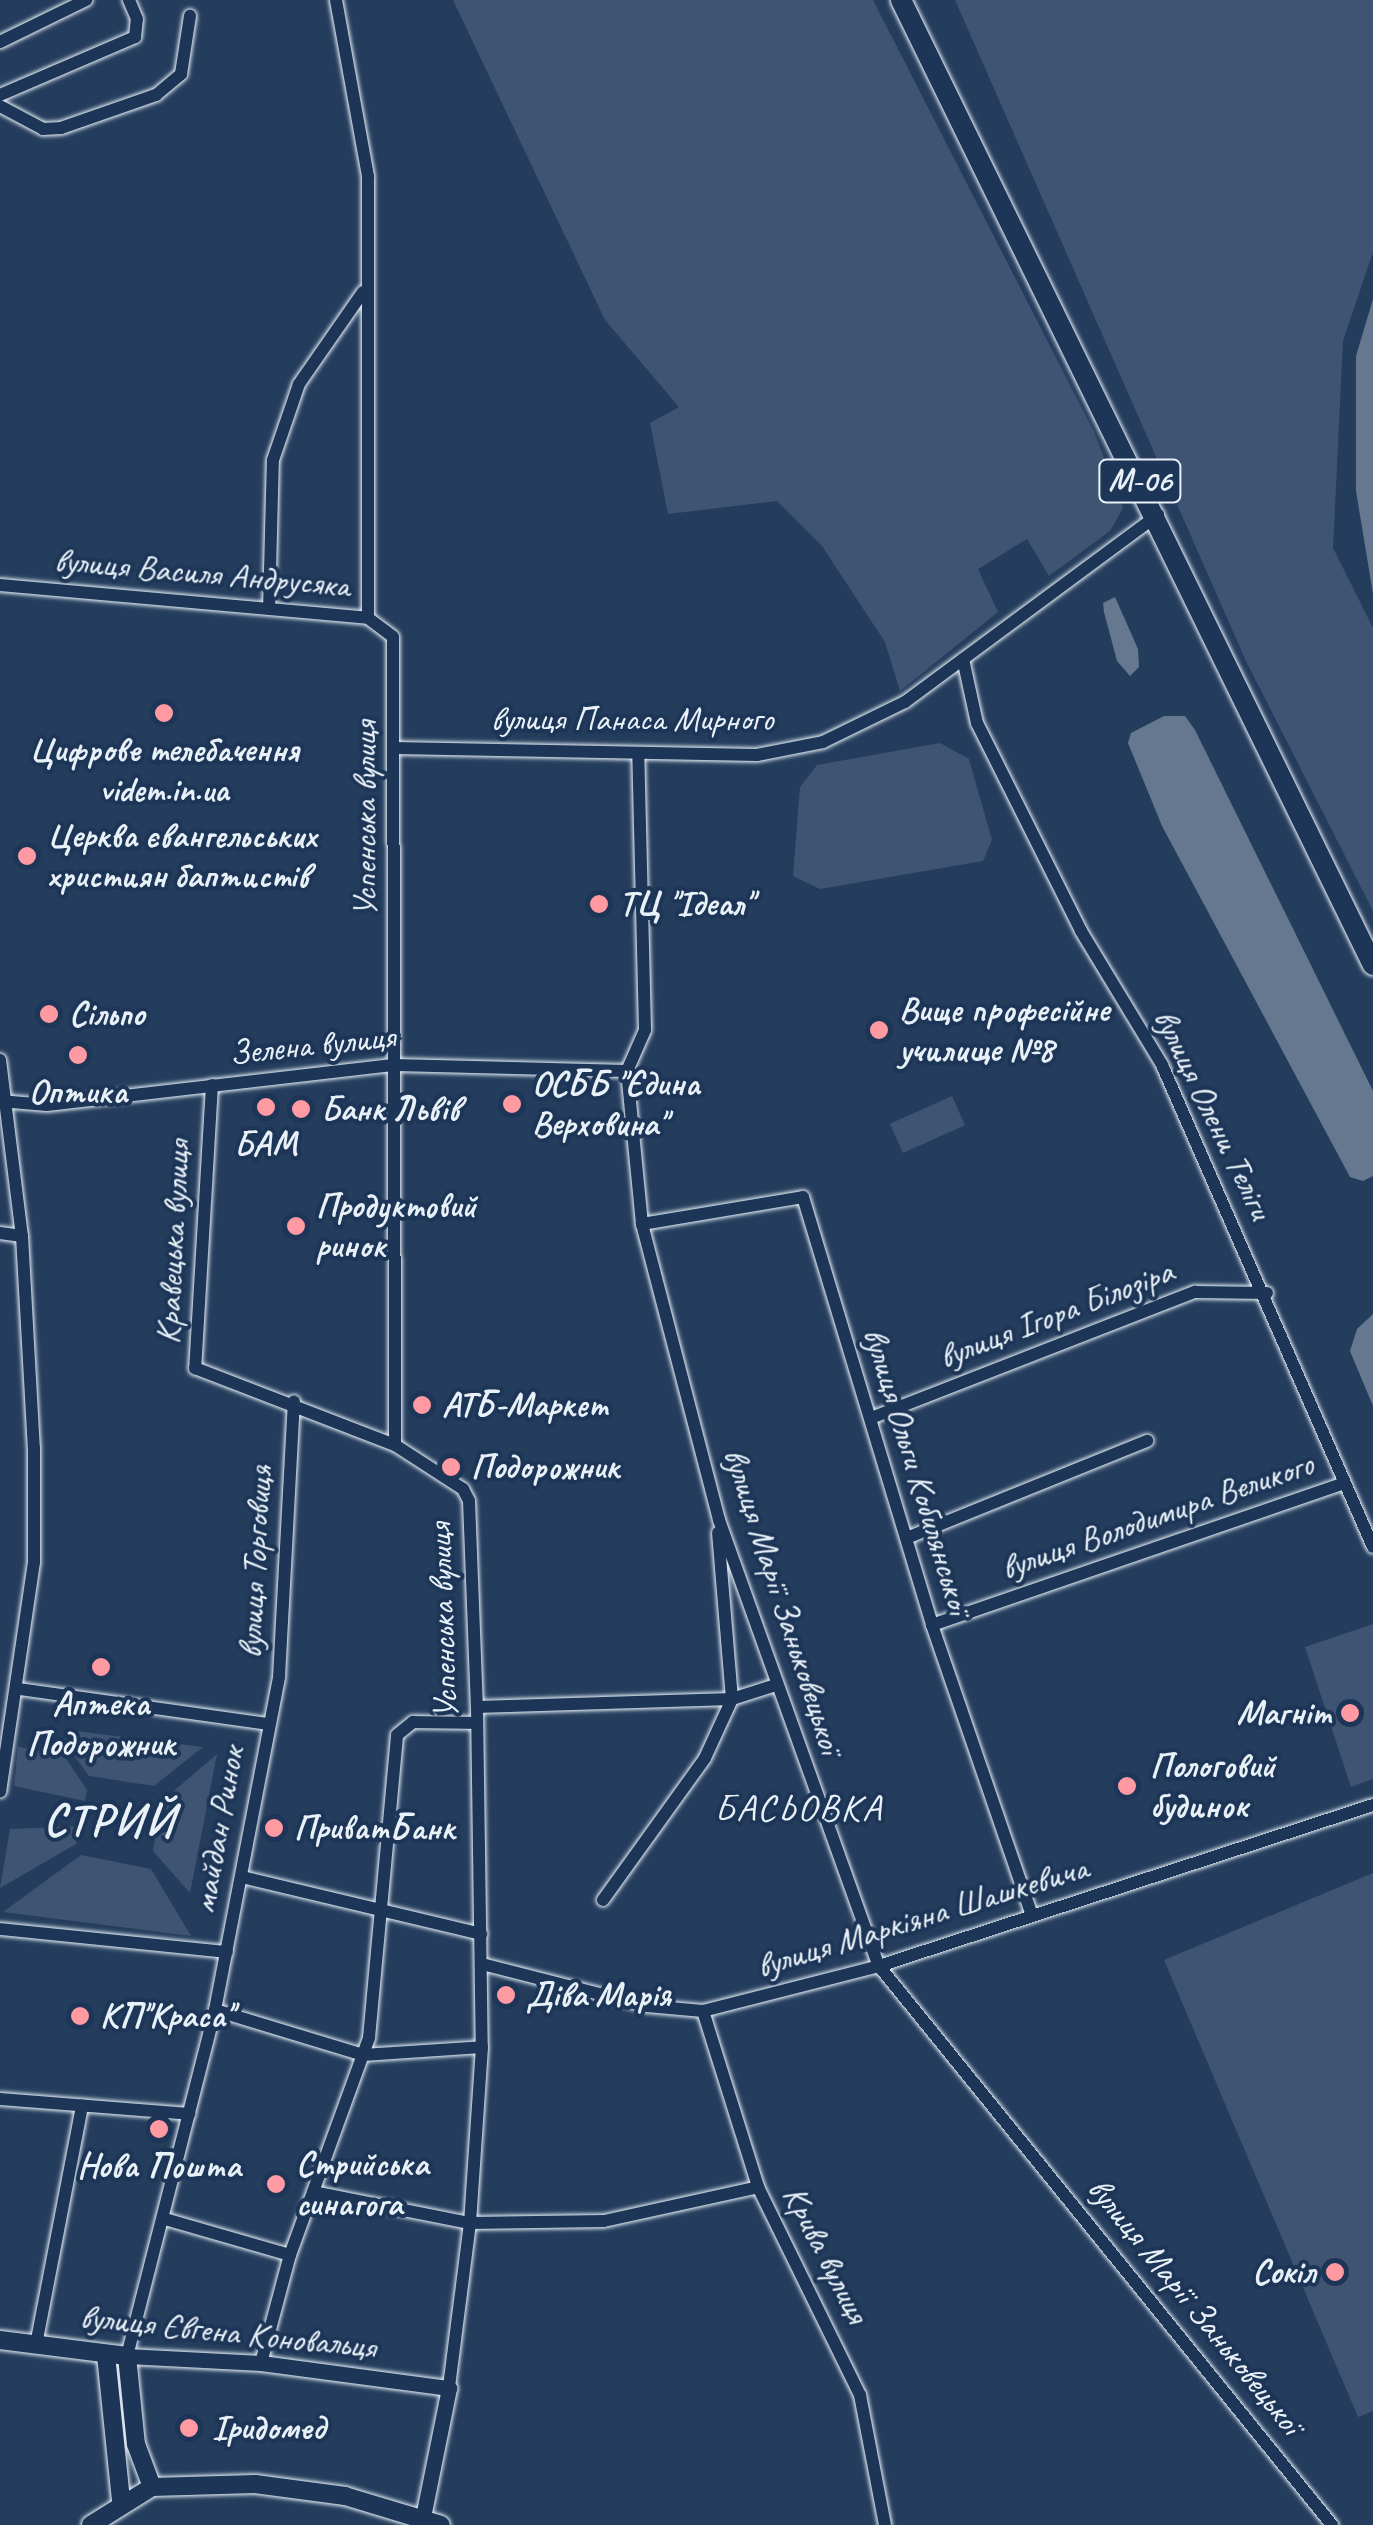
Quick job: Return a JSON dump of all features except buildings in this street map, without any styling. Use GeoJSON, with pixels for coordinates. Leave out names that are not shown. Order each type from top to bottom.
{"type":"FeatureCollection","features":[{"type":"Feature","properties":{"kind":"highway","name":"М-06"},"geometry":{"type":"LineString","coordinates":[[901,0],[1158,516],[1373,965]]}},
{"type":"Feature","properties":{"kind":"main road","name":"вулиця Євгена Коновальця"},"geometry":{"type":"LineString","coordinates":[[0,2340],[128,2356]]}},
{"type":"Feature","properties":{"kind":"main road"},"geometry":{"type":"LineString","coordinates":[[106,2355],[121,2500]]}},
{"type":"Feature","properties":{"kind":"main road"},"geometry":{"type":"LineString","coordinates":[[128,2356],[136,2444],[152,2486]]}},
{"type":"Feature","properties":{"kind":"main road"},"geometry":{"type":"LineString","coordinates":[[91,2525],[121,2500],[152,2486],[307,2490],[432,2521]]}},
{"type":"Feature","properties":{"kind":"street"},"geometry":{"type":"LineString","coordinates":[[0,42],[86,0]]}},
{"type":"Feature","properties":{"kind":"street"},"geometry":{"type":"LineString","coordinates":[[0,95],[135,36],[129,0]]}},
{"type":"Feature","properties":{"kind":"street"},"geometry":{"type":"LineString","coordinates":[[336,0],[368,176],[364,292],[368,618]]}},
{"type":"Feature","properties":{"kind":"street"},"geometry":{"type":"LineString","coordinates":[[0,106],[42,128],[61,128],[156,96],[181,74],[190,16]]}},
{"type":"Feature","properties":{"kind":"street"},"geometry":{"type":"LineString","coordinates":[[269,609],[272,460],[299,384],[364,292]]}},
{"type":"Feature","properties":{"kind":"street","name":"вулиця Панаса Мирного"},"geometry":{"type":"LineString","coordinates":[[394,748],[757,755],[824,742],[905,702],[1158,516]]}},
{"type":"Feature","properties":{"kind":"street","name":"вулиця Василя Андрусяка"},"geometry":{"type":"LineString","coordinates":[[0,586],[368,618],[393,637]]}},
{"type":"Feature","properties":{"kind":"street","name":"Успенська вулиця"},"geometry":{"type":"LineString","coordinates":[[393,637],[395,1445],[463,1489],[468,1501],[477,1708],[482,2047],[470,2224],[432,2521]]}},
{"type":"Feature","properties":{"kind":"street","name":"вулиця Олени Теліги"},"geometry":{"type":"LineString","coordinates":[[963,659],[977,723],[1081,931],[1162,1065],[1190,1140],[1268,1293],[1373,1547]]}},
{"type":"Feature","properties":{"kind":"street"},"geometry":{"type":"LineString","coordinates":[[627,1071],[645,1030],[638,754]]}},
{"type":"Feature","properties":{"kind":"street"},"geometry":{"type":"LineString","coordinates":[[0,1060],[2,1101],[22,1236],[34,1545],[17,1657],[19,1689],[0,1792]]}},
{"type":"Feature","properties":{"kind":"street","name":"Зелена вулиця"},"geometry":{"type":"LineString","coordinates":[[2,1101],[47,1105],[395,1065],[627,1071]]}},
{"type":"Feature","properties":{"kind":"street","name":"вулиця Марії Заньковецької"},"geometry":{"type":"LineString","coordinates":[[627,1071],[642,1224],[715,1506],[879,1966],[1332,2525]]}},
{"type":"Feature","properties":{"kind":"street","name":"Кравецька вулиця"},"geometry":{"type":"LineString","coordinates":[[212,1085],[195,1368],[294,1401],[395,1445]]}},
{"type":"Feature","properties":{"kind":"street","name":"вулиця Ольги Кобилянської"},"geometry":{"type":"LineString","coordinates":[[642,1224],[803,1197],[932,1624],[1032,1915]]}},
{"type":"Feature","properties":{"kind":"street"},"geometry":{"type":"LineString","coordinates":[[0,1234],[22,1236]]}},
{"type":"Feature","properties":{"kind":"street","name":"вулиця Ігора Білозіра"},"geometry":{"type":"LineString","coordinates":[[870,1418],[1195,1292],[1268,1293]]}},
{"type":"Feature","properties":{"kind":"street","name":"вулиця Торговиця"},"geometry":{"type":"LineString","coordinates":[[266,1724],[279,1677],[294,1401]]}},
{"type":"Feature","properties":{"kind":"street"},"geometry":{"type":"LineString","coordinates":[[909,1538],[1146,1441]]}},
{"type":"Feature","properties":{"kind":"street","name":"вулиця Володимира Великого"},"geometry":{"type":"LineString","coordinates":[[932,1624],[1344,1484]]}},
{"type":"Feature","properties":{"kind":"street"},"geometry":{"type":"LineString","coordinates":[[603,1900],[706,1758],[732,1699],[715,1506]]}},
{"type":"Feature","properties":{"kind":"street"},"geometry":{"type":"LineString","coordinates":[[0,1654],[17,1657]]}},
{"type":"Feature","properties":{"kind":"street"},"geometry":{"type":"LineString","coordinates":[[477,1708],[732,1699],[776,1685]]}},
{"type":"Feature","properties":{"kind":"street","name":"майдан Ринок"},"geometry":{"type":"LineString","coordinates":[[0,1928],[227,1952],[266,1724],[19,1689]]}},
{"type":"Feature","properties":{"kind":"street"},"geometry":{"type":"LineString","coordinates":[[261,2364],[290,2255],[363,2055],[386,1907],[397,1736],[414,1722],[477,1722]]}},
{"type":"Feature","properties":{"kind":"street","name":"вулиця Маркіяна Шашкевича"},"geometry":{"type":"LineString","coordinates":[[482,1964],[647,2006],[703,2011],[879,1966],[1373,1805]]}},
{"type":"Feature","properties":{"kind":"street"},"geometry":{"type":"LineString","coordinates":[[242,1877],[386,1907],[481,1934]]}},
{"type":"Feature","properties":{"kind":"street"},"geometry":{"type":"LineString","coordinates":[[128,2356],[165,2219],[227,1952]]}},
{"type":"Feature","properties":{"kind":"street"},"geometry":{"type":"LineString","coordinates":[[215,2010],[363,2055],[482,2047]]}},
{"type":"Feature","properties":{"kind":"street","name":"Крива вулиця"},"geometry":{"type":"LineString","coordinates":[[703,2011],[758,2187],[860,2395],[885,2525]]}},
{"type":"Feature","properties":{"kind":"street"},"geometry":{"type":"LineString","coordinates":[[0,2099],[189,2114]]}},
{"type":"Feature","properties":{"kind":"street"},"geometry":{"type":"LineString","coordinates":[[36,2345],[82,2105]]}},
{"type":"Feature","properties":{"kind":"street"},"geometry":{"type":"LineString","coordinates":[[313,2192],[470,2224],[604,2221],[758,2187]]}},
{"type":"Feature","properties":{"kind":"street"},"geometry":{"type":"LineString","coordinates":[[165,2219],[290,2255]]}},
{"type":"Feature","properties":{"kind":"street","name":"вулиця Євгена Коновальця"},"geometry":{"type":"LineString","coordinates":[[128,2356],[261,2364],[449,2388]]}},
{"type":"Feature","properties":{"kind":"shaded area"},"geometry":{"type":"Polygon","coordinates":[[[453,0],[873,0],[1095,434],[1123,508],[1110,531],[1049,576],[1027,539],[978,569],[998,612],[900,691],[885,642],[822,546],[777,501],[668,514],[650,423],[679,407],[605,320],[453,0]]]}},
{"type":"Feature","properties":{"kind":"shaded area"},"geometry":{"type":"Polygon","coordinates":[[[955,0],[1373,0],[1373,252],[1343,341],[1333,548],[1373,628],[1373,911],[1246,661],[955,0]]]}},
{"type":"Feature","properties":{"kind":"shaded area"},"geometry":{"type":"Polygon","coordinates":[[[1373,299],[1373,594],[1356,491],[1356,356],[1373,299]]]}},
{"type":"Feature","properties":{"kind":"shaded area"},"geometry":{"type":"Polygon","coordinates":[[[1115,597],[1138,649],[1139,667],[1130,676],[1117,661],[1104,612],[1103,603],[1115,597]]]}},
{"type":"Feature","properties":{"kind":"shaded area"},"geometry":{"type":"Polygon","coordinates":[[[1164,716],[1185,716],[1195,730],[1373,1091],[1373,1176],[1363,1181],[1350,1177],[1162,826],[1128,743],[1131,733],[1164,716]]]}},
{"type":"Feature","properties":{"kind":"shaded area"},"geometry":{"type":"Polygon","coordinates":[[[940,743],[969,759],[992,840],[983,861],[820,889],[793,876],[800,787],[817,765],[940,743]]]}},
{"type":"Feature","properties":{"kind":"shaded area"},"geometry":{"type":"Polygon","coordinates":[[[952,1096],[965,1125],[903,1153],[890,1124],[952,1096]]]}},
{"type":"Feature","properties":{"kind":"shaded area"},"geometry":{"type":"Polygon","coordinates":[[[1373,1314],[1373,1406],[1350,1351],[1357,1329],[1373,1314]]]}},
{"type":"Feature","properties":{"kind":"shaded area","name":"Магніт"},"geometry":{"type":"Polygon","coordinates":[[[1373,1624],[1373,1779],[1351,1787],[1305,1647],[1373,1624]]]}},
{"type":"Feature","properties":{"kind":"shaded area"},"geometry":{"type":"Polygon","coordinates":[[[68,1730],[203,1747],[154,1786],[89,1776],[64,1742],[68,1730]]]}},
{"type":"Feature","properties":{"kind":"shaded area"},"geometry":{"type":"Polygon","coordinates":[[[18,1747],[63,1754],[87,1790],[85,1801],[14,1786],[18,1747]]]}},
{"type":"Feature","properties":{"kind":"shaded area"},"geometry":{"type":"Polygon","coordinates":[[[217,1754],[190,1893],[153,1851],[161,1802],[217,1754]]]}},
{"type":"Feature","properties":{"kind":"shaded area"},"geometry":{"type":"Polygon","coordinates":[[[81,1826],[76,1844],[0,1888],[10,1829],[81,1826]]]}},
{"type":"Feature","properties":{"kind":"shaded area"},"geometry":{"type":"Polygon","coordinates":[[[81,1855],[151,1869],[191,1936],[3,1912],[81,1855]]]}},
{"type":"Feature","properties":{"kind":"shaded area","name":"Сокіл"},"geometry":{"type":"Polygon","coordinates":[[[1373,1873],[1373,2411],[1358,2417],[1164,1960],[1373,1873]]]}},
{"type":"Feature","properties":{"kind":"place","name":"Цифрове телебачення videm.in.ua"},"geometry":{"type":"Point","coordinates":[164,713]}},
{"type":"Feature","properties":{"kind":"place","name":"Церква євангельських християн баптистів"},"geometry":{"type":"Point","coordinates":[27,856]}},
{"type":"Feature","properties":{"kind":"place","name":"ТЦ \"Ідеал\""},"geometry":{"type":"Point","coordinates":[599,904]}},
{"type":"Feature","properties":{"kind":"place","name":"Сільпо"},"geometry":{"type":"Point","coordinates":[49,1014]}},
{"type":"Feature","properties":{"kind":"place","name":"Вище професійне училище №8"},"geometry":{"type":"Point","coordinates":[879,1030]}},
{"type":"Feature","properties":{"kind":"place","name":"Оптика"},"geometry":{"type":"Point","coordinates":[78,1055]}},
{"type":"Feature","properties":{"kind":"place","name":"ОСББ \"Єдина Верховина\""},"geometry":{"type":"Point","coordinates":[512,1104]}},
{"type":"Feature","properties":{"kind":"place","name":"БАМ"},"geometry":{"type":"Point","coordinates":[266,1107]}},
{"type":"Feature","properties":{"kind":"place","name":"Банк Львів"},"geometry":{"type":"Point","coordinates":[301,1109]}},
{"type":"Feature","properties":{"kind":"place","name":"Продуктовий ринок"},"geometry":{"type":"Point","coordinates":[296,1226]}},
{"type":"Feature","properties":{"kind":"place","name":"АТБ-Маркет"},"geometry":{"type":"Point","coordinates":[422,1405]}},
{"type":"Feature","properties":{"kind":"place","name":"Подорожник"},"geometry":{"type":"Point","coordinates":[451,1467]}},
{"type":"Feature","properties":{"kind":"place","name":"Аптека Подорожник"},"geometry":{"type":"Point","coordinates":[101,1667]}},
{"type":"Feature","properties":{"kind":"place","name":"Магніт"},"geometry":{"type":"Point","coordinates":[1350,1713]}},
{"type":"Feature","properties":{"kind":"place","name":"Пологовий будинок"},"geometry":{"type":"Point","coordinates":[1127,1786]}},
{"type":"Feature","properties":{"kind":"place","name":"ПриватБанк"},"geometry":{"type":"Point","coordinates":[274,1828]}},
{"type":"Feature","properties":{"kind":"place","name":"Діва Марія"},"geometry":{"type":"Point","coordinates":[506,1995]}},
{"type":"Feature","properties":{"kind":"place","name":"КП''Краса''"},"geometry":{"type":"Point","coordinates":[80,2016]}},
{"type":"Feature","properties":{"kind":"place","name":"Нова Пошта"},"geometry":{"type":"Point","coordinates":[159,2129]}},
{"type":"Feature","properties":{"kind":"place","name":"Стрийська синагога"},"geometry":{"type":"Point","coordinates":[276,2184]}},
{"type":"Feature","properties":{"kind":"place","name":"Сокіл"},"geometry":{"type":"Point","coordinates":[1335,2272]}},
{"type":"Feature","properties":{"kind":"place","name":"Іридомед"},"geometry":{"type":"Point","coordinates":[189,2428]}},
{"type":"Feature","properties":{"kind":"district","name":"БАСЬОВКА"},"geometry":{"type":"Point","coordinates":[799,1808]}},
{"type":"Feature","properties":{"kind":"district","name":"СТРИЙ"},"geometry":{"type":"Point","coordinates":[110,1821]}}]}
